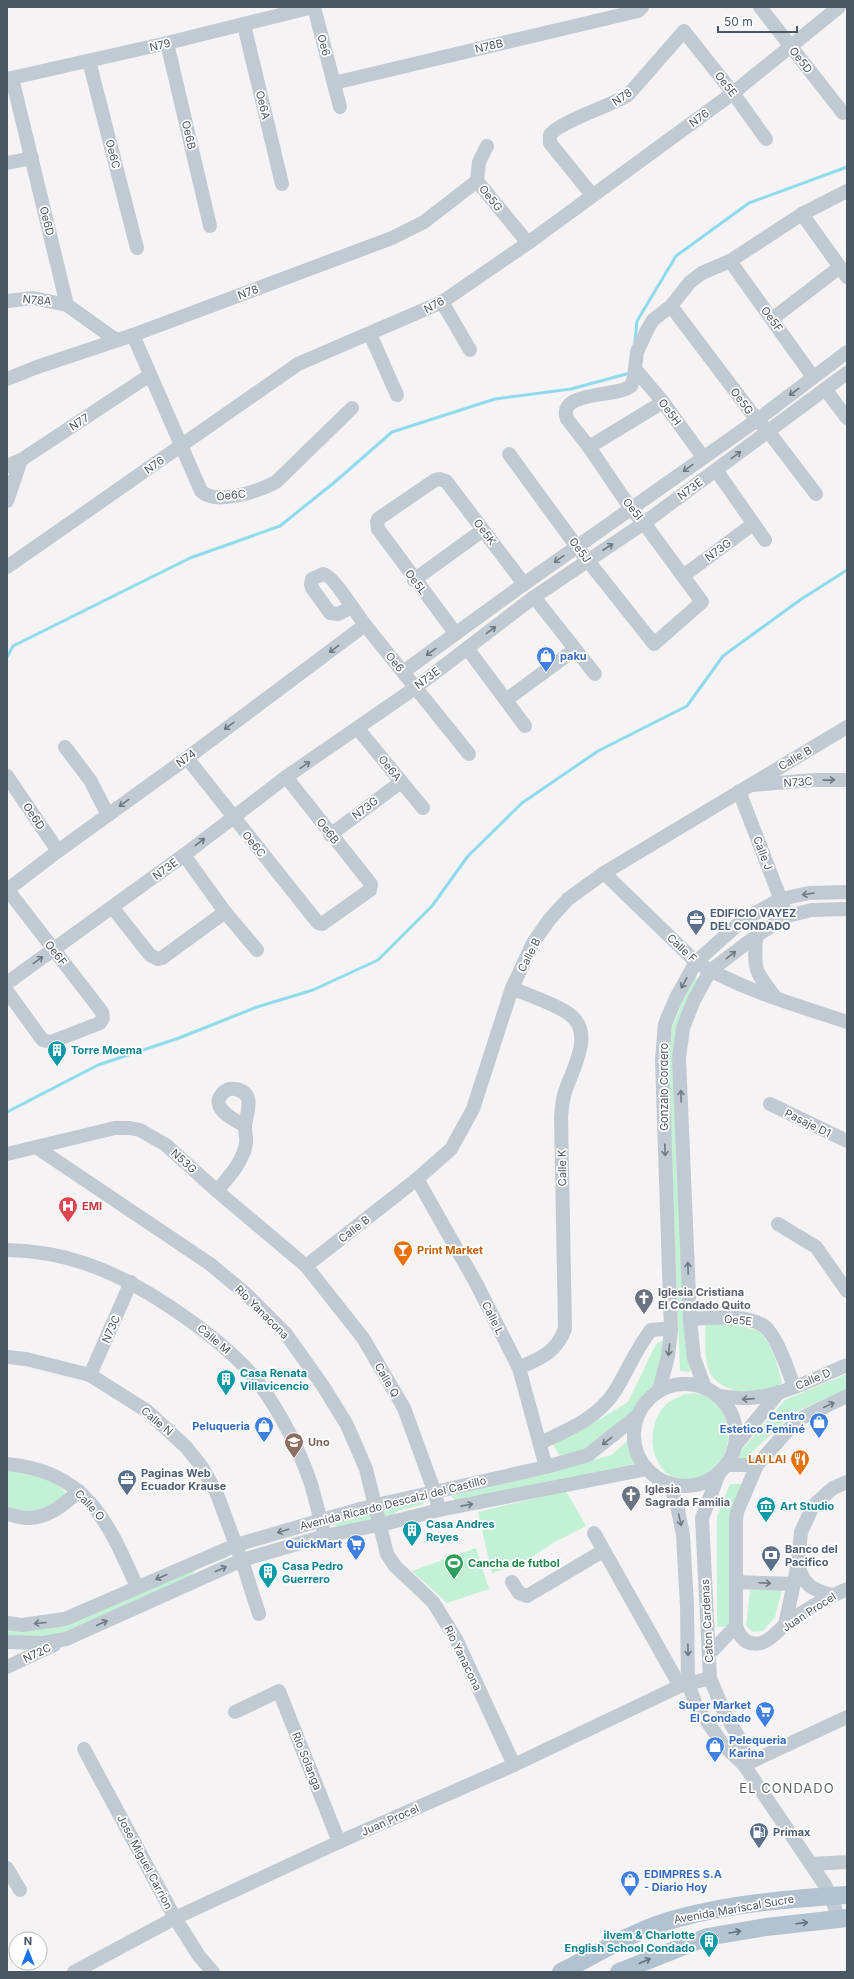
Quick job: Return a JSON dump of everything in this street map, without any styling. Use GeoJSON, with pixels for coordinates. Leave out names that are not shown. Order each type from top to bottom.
{"type":"FeatureCollection","features":[{"type":"Feature","properties":{"kind":"main road","name":"Avenida Mariscal Sucre"},"geometry":{"type":"LineString","coordinates":[[561,1972],[639,1933],[679,1918],[797,1897],[839,1895]]}},
{"type":"Feature","properties":{"kind":"main road","name":"Avenida Mariscal Sucre"},"geometry":{"type":"LineString","coordinates":[[619,1972],[707,1937],[766,1927],[842,1918]]}},
{"type":"Feature","properties":{"kind":"street","name":"N79"},"geometry":{"type":"LineString","coordinates":[[10,78],[244,25],[313,7]]}},
{"type":"Feature","properties":{"kind":"street","name":"Oe6"},"geometry":{"type":"LineString","coordinates":[[313,7],[340,107]]}},
{"type":"Feature","properties":{"kind":"street","name":"N78B"},"geometry":{"type":"LineString","coordinates":[[334,83],[638,11],[642,7]]}},
{"type":"Feature","properties":{"kind":"street","name":"Oe5D"},"geometry":{"type":"LineString","coordinates":[[761,7],[843,113]]}},
{"type":"Feature","properties":{"kind":"street","name":"N76"},"geometry":{"type":"LineString","coordinates":[[7,567],[298,364],[442,302],[528,243],[733,93],[839,7]]}},
{"type":"Feature","properties":{"kind":"street","name":"Oe6A"},"geometry":{"type":"LineString","coordinates":[[244,25],[282,184]]}},
{"type":"Feature","properties":{"kind":"street","name":"Oe5E"},"geometry":{"type":"LineString","coordinates":[[684,31],[733,93],[766,139]]}},
{"type":"Feature","properties":{"kind":"street","name":"N78"},"geometry":{"type":"LineString","coordinates":[[592,195],[550,143],[550,135],[558,127],[616,102],[628,95],[684,31]]}},
{"type":"Feature","properties":{"kind":"street","name":"Oe6B"},"geometry":{"type":"LineString","coordinates":[[167,43],[210,226]]}},
{"type":"Feature","properties":{"kind":"street","name":"Oe6C"},"geometry":{"type":"LineString","coordinates":[[89,61],[136,248]]}},
{"type":"Feature","properties":{"kind":"street","name":"Oe6D"},"geometry":{"type":"LineString","coordinates":[[10,78],[32,158],[67,305]]}},
{"type":"Feature","properties":{"kind":"street","name":"Oe5G"},"geometry":{"type":"LineString","coordinates":[[487,146],[479,162],[477,181],[528,243]]}},
{"type":"Feature","properties":{"kind":"street"},"geometry":{"type":"LineString","coordinates":[[7,163],[32,158]]}},
{"type":"Feature","properties":{"kind":"street","name":"N78"},"geometry":{"type":"LineString","coordinates":[[7,379],[133,335],[410,230],[424,222],[477,181]]}},
{"type":"Feature","properties":{"kind":"street"},"geometry":{"type":"LineString","coordinates":[[636,370],[637,352],[653,320],[671,306],[694,278],[730,261],[802,214],[847,191]]}},
{"type":"Feature","properties":{"kind":"street"},"geometry":{"type":"LineString","coordinates":[[772,319],[844,272],[802,214]]}},
{"type":"Feature","properties":{"kind":"street","name":"Oe5F"},"geometry":{"type":"LineString","coordinates":[[730,261],[814,377]]}},
{"type":"Feature","properties":{"kind":"street","name":"N78A"},"geometry":{"type":"LineString","coordinates":[[7,301],[33,298],[67,305]]}},
{"type":"Feature","properties":{"kind":"street"},"geometry":{"type":"LineString","coordinates":[[442,302],[470,350]]}},
{"type":"Feature","properties":{"kind":"street"},"geometry":{"type":"LineString","coordinates":[[67,305],[116,340]]}},
{"type":"Feature","properties":{"kind":"street","name":"Oe5G"},"geometry":{"type":"LineString","coordinates":[[671,306],[757,420],[768,431],[816,494]]}},
{"type":"Feature","properties":{"kind":"street"},"geometry":{"type":"LineString","coordinates":[[370,334],[397,395]]}},
{"type":"Feature","properties":{"kind":"street","name":"Oe6C"},"geometry":{"type":"LineString","coordinates":[[133,335],[201,491],[211,497],[244,494],[262,490],[276,482],[352,408]]}},
{"type":"Feature","properties":{"kind":"street","name":"N73E"},"geometry":{"type":"LineString","coordinates":[[403,672],[524,584],[757,420],[847,352]]}},
{"type":"Feature","properties":{"kind":"street","name":"Oe5H"},"geometry":{"type":"LineString","coordinates":[[636,370],[663,402],[703,457]]}},
{"type":"Feature","properties":{"kind":"street","name":"Oe5I"},"geometry":{"type":"LineString","coordinates":[[636,370],[633,381],[628,388],[573,400],[568,404],[565,414],[567,419],[589,447],[631,509],[644,523],[702,602]]}},
{"type":"Feature","properties":{"kind":"street","name":"N73E"},"geometry":{"type":"LineString","coordinates":[[7,983],[184,855],[286,777],[358,729],[415,688],[534,597],[644,523],[847,373]]}},
{"type":"Feature","properties":{"kind":"street","name":"N77"},"geometry":{"type":"LineString","coordinates":[[7,466],[21,460],[150,375]]}},
{"type":"Feature","properties":{"kind":"street"},"geometry":{"type":"LineString","coordinates":[[825,389],[847,418]]}},
{"type":"Feature","properties":{"kind":"street"},"geometry":{"type":"LineString","coordinates":[[589,447],[663,402]]}},
{"type":"Feature","properties":{"kind":"street","name":"Oe5J"},"geometry":{"type":"LineString","coordinates":[[509,454],[577,547],[654,644],[702,602]]}},
{"type":"Feature","properties":{"kind":"street"},"geometry":{"type":"LineString","coordinates":[[7,501],[21,460]]}},
{"type":"Feature","properties":{"kind":"street"},"geometry":{"type":"LineString","coordinates":[[716,470],[765,540]]}},
{"type":"Feature","properties":{"kind":"street","name":"Oe5K"},"geometry":{"type":"LineString","coordinates":[[378,529],[378,519],[435,480],[439,479],[446,481],[524,584]]}},
{"type":"Feature","properties":{"kind":"street","name":"N73G"},"geometry":{"type":"LineString","coordinates":[[683,576],[753,524]]}},
{"type":"Feature","properties":{"kind":"street","name":"Oe5L"},"geometry":{"type":"LineString","coordinates":[[378,529],[414,580],[456,634]]}},
{"type":"Feature","properties":{"kind":"street"},"geometry":{"type":"LineString","coordinates":[[414,580],[483,530]]}},
{"type":"Feature","properties":{"kind":"street"},"geometry":{"type":"LineString","coordinates":[[534,597],[574,650],[595,674]]}},
{"type":"Feature","properties":{"kind":"street","name":"Oe6"},"geometry":{"type":"LineString","coordinates":[[352,608],[469,754]]}},
{"type":"Feature","properties":{"kind":"street","name":"N74"},"geometry":{"type":"LineString","coordinates":[[7,889],[187,758],[365,625]]}},
{"type":"Feature","properties":{"kind":"street"},"geometry":{"type":"LineString","coordinates":[[467,648],[525,726]]}},
{"type":"Feature","properties":{"kind":"street"},"geometry":{"type":"LineString","coordinates":[[506,700],[574,650]]}},
{"type":"Feature","properties":{"kind":"street","name":"Calle B"},"geometry":{"type":"LineString","coordinates":[[306,1266],[417,1179],[451,1149],[473,1109],[512,988],[533,943],[549,920],[568,899],[604,873],[847,727]]}},
{"type":"Feature","properties":{"kind":"street","name":"Oe6A"},"geometry":{"type":"LineString","coordinates":[[358,729],[423,808]]}},
{"type":"Feature","properties":{"kind":"street"},"geometry":{"type":"LineString","coordinates":[[64,747],[90,780],[108,815]]}},
{"type":"Feature","properties":{"kind":"street","name":"Oe6C"},"geometry":{"type":"LineString","coordinates":[[187,758],[232,817],[318,923],[325,923],[370,890],[371,884]]}},
{"type":"Feature","properties":{"kind":"street","name":"Oe6B"},"geometry":{"type":"LineString","coordinates":[[286,777],[330,835],[371,884]]}},
{"type":"Feature","properties":{"kind":"street","name":"Oe6D"},"geometry":{"type":"LineString","coordinates":[[9,779],[58,851]]}},
{"type":"Feature","properties":{"kind":"street","name":"N73C"},"geometry":{"type":"LineString","coordinates":[[744,788],[847,780]]}},
{"type":"Feature","properties":{"kind":"street","name":"N73G"},"geometry":{"type":"LineString","coordinates":[[330,835],[401,782]]}},
{"type":"Feature","properties":{"kind":"street","name":"Calle J"},"geometry":{"type":"LineString","coordinates":[[744,788],[787,916]]}},
{"type":"Feature","properties":{"kind":"street"},"geometry":{"type":"LineString","coordinates":[[184,855],[225,912],[257,950]]}},
{"type":"Feature","properties":{"kind":"street","name":"Calle F"},"geometry":{"type":"LineString","coordinates":[[604,873],[696,962],[710,971],[776,998],[847,1022]]}},
{"type":"Feature","properties":{"kind":"street","name":"Oe6F"},"geometry":{"type":"LineString","coordinates":[[7,889],[102,1012],[103,1018],[100,1023],[51,1042],[41,1038],[7,991]]}},
{"type":"Feature","properties":{"kind":"street","name":"Gonzalo Cordero"},"geometry":{"type":"LineString","coordinates":[[659,1391],[668,1356],[671,1330],[662,1060],[665,1024],[676,998],[696,962],[744,919],[781,899],[809,893],[847,892]]}},
{"type":"Feature","properties":{"kind":"street"},"geometry":{"type":"LineString","coordinates":[[112,907],[150,955],[158,959],[162,958],[225,912]]}},
{"type":"Feature","properties":{"kind":"street","name":"Gonzalo Cordero"},"geometry":{"type":"LineString","coordinates":[[711,1392],[694,1358],[690,1319],[679,1058],[683,1028],[694,1000],[710,971],[756,936],[787,916],[812,910],[847,909]]}},
{"type":"Feature","properties":{"kind":"street"},"geometry":{"type":"LineString","coordinates":[[756,936],[754,964],[758,976],[776,998]]}},
{"type":"Feature","properties":{"kind":"street","name":"Calle K"},"geometry":{"type":"LineString","coordinates":[[512,988],[566,1012],[576,1019],[582,1037],[582,1047],[564,1094],[561,1116],[565,1329],[556,1346],[548,1353],[519,1368]]}},
{"type":"Feature","properties":{"kind":"street","name":"Pasaje D1"},"geometry":{"type":"LineString","coordinates":[[770,1104],[847,1142]]}},
{"type":"Feature","properties":{"kind":"street"},"geometry":{"type":"LineString","coordinates":[[217,1191],[235,1170],[242,1158],[247,1137],[245,1126]]}},
{"type":"Feature","properties":{"kind":"street","name":"N53G"},"geometry":{"type":"LineString","coordinates":[[36,1147],[115,1128],[135,1129],[150,1135],[166,1145],[217,1191],[306,1266]]}},
{"type":"Feature","properties":{"kind":"street"},"geometry":{"type":"LineString","coordinates":[[7,1154],[36,1147]]}},
{"type":"Feature","properties":{"kind":"street","name":"Rio Yanacona"},"geometry":{"type":"LineString","coordinates":[[36,1147],[210,1264],[246,1293],[286,1334],[323,1386],[347,1426],[366,1469],[387,1554],[395,1566],[433,1602],[456,1639],[514,1765]]}},
{"type":"Feature","properties":{"kind":"street","name":"Calle L"},"geometry":{"type":"LineString","coordinates":[[417,1179],[476,1283],[519,1368],[546,1467]]}},
{"type":"Feature","properties":{"kind":"street"},"geometry":{"type":"LineString","coordinates":[[778,1224],[816,1247],[847,1291]]}},
{"type":"Feature","properties":{"kind":"street","name":"Calle M"},"geometry":{"type":"LineString","coordinates":[[7,1250],[70,1258],[131,1282],[188,1318],[238,1360],[259,1385],[275,1409],[299,1453],[311,1484],[325,1536]]}},
{"type":"Feature","properties":{"kind":"street","name":"Calle Q"},"geometry":{"type":"LineString","coordinates":[[306,1266],[363,1338],[404,1408],[435,1493],[439,1510]]}},
{"type":"Feature","properties":{"kind":"street","name":"N73C"},"geometry":{"type":"LineString","coordinates":[[90,1375],[131,1282]]}},
{"type":"Feature","properties":{"kind":"street","name":"Oe5E"},"geometry":{"type":"LineString","coordinates":[[690,1319],[744,1318],[758,1322],[769,1330],[794,1387]]}},
{"type":"Feature","properties":{"kind":"street"},"geometry":{"type":"LineString","coordinates":[[540,1443],[580,1424],[599,1410],[614,1392],[637,1347],[651,1330],[662,1328],[671,1330]]}},
{"type":"Feature","properties":{"kind":"street","name":"Calle N"},"geometry":{"type":"LineString","coordinates":[[7,1357],[26,1359],[90,1375],[147,1411],[186,1447],[202,1467],[217,1494],[242,1560],[259,1614]]}},
{"type":"Feature","properties":{"kind":"street","name":"Calle D"},"geometry":{"type":"LineString","coordinates":[[711,1392],[745,1399],[779,1392],[794,1387],[847,1365]]}},
{"type":"Feature","properties":{"kind":"street"},"geometry":{"type":"LineString","coordinates":[[735,1446],[736,1427],[729,1409],[711,1392],[690,1384],[674,1385],[659,1391],[646,1402],[637,1416],[634,1433],[636,1450],[647,1469],[659,1479],[669,1483],[693,1485],[707,1481],[722,1469],[735,1446],[779,1392]]}},
{"type":"Feature","properties":{"kind":"street"},"geometry":{"type":"LineString","coordinates":[[709,1654],[736,1626],[737,1512],[757,1465],[797,1420],[847,1396]]}},
{"type":"Feature","properties":{"kind":"street","name":"Avenida Ricardo Descalzi del Castillo"},"geometry":{"type":"LineString","coordinates":[[7,1623],[22,1625],[65,1619],[236,1545],[320,1519],[546,1467],[588,1455],[637,1416]]}},
{"type":"Feature","properties":{"kind":"street","name":"Calle O"},"geometry":{"type":"LineString","coordinates":[[7,1464],[42,1471],[62,1480],[79,1491],[104,1519],[119,1547],[137,1587]]}},
{"type":"Feature","properties":{"kind":"street"},"geometry":{"type":"LineString","coordinates":[[722,1469],[757,1465]]}},
{"type":"Feature","properties":{"kind":"street","name":"Avenida Ricardo Descalzi del Castillo"},"geometry":{"type":"LineString","coordinates":[[7,1642],[43,1643],[66,1639],[242,1560],[325,1536],[388,1523],[439,1510],[647,1469]]}},
{"type":"Feature","properties":{"kind":"street","name":"Caton Cardenas"},"geometry":{"type":"LineString","coordinates":[[722,1469],[702,1518],[710,1678],[724,1712],[739,1738],[743,1751],[744,1765]]}},
{"type":"Feature","properties":{"kind":"street"},"geometry":{"type":"LineString","coordinates":[[785,1625],[798,1564],[801,1532],[813,1506],[833,1488],[847,1482]]}},
{"type":"Feature","properties":{"kind":"street","name":"Caton Cardenas"},"geometry":{"type":"LineString","coordinates":[[669,1483],[677,1506],[683,1535],[687,1605],[684,1685]]}},
{"type":"Feature","properties":{"kind":"street"},"geometry":{"type":"LineString","coordinates":[[7,1514],[27,1518],[50,1513],[67,1502],[79,1491]]}},
{"type":"Feature","properties":{"kind":"street","name":"Caton Cardenas"},"geometry":{"type":"LineString","coordinates":[[594,1533],[603,1551],[697,1707],[724,1746],[744,1765],[825,1885],[839,1895],[842,1918]]}},
{"type":"Feature","properties":{"kind":"street"},"geometry":{"type":"LineString","coordinates":[[684,1550],[704,1549]]}},
{"type":"Feature","properties":{"kind":"street"},"geometry":{"type":"LineString","coordinates":[[512,1582],[519,1593],[527,1596],[603,1551]]}},
{"type":"Feature","properties":{"kind":"street"},"geometry":{"type":"LineString","coordinates":[[798,1564],[802,1578],[810,1586],[818,1592],[832,1595]]}},
{"type":"Feature","properties":{"kind":"street"},"geometry":{"type":"LineString","coordinates":[[736,1582],[794,1584]]}},
{"type":"Feature","properties":{"kind":"street","name":"Juan Procel"},"geometry":{"type":"LineString","coordinates":[[736,1626],[742,1639],[750,1643],[760,1643],[774,1636],[785,1625],[832,1595],[847,1589]]}},
{"type":"Feature","properties":{"kind":"street"},"geometry":{"type":"LineString","coordinates":[[687,1605],[706,1604]]}},
{"type":"Feature","properties":{"kind":"street","name":"N72C"},"geometry":{"type":"LineString","coordinates":[[7,1667],[66,1639]]}},
{"type":"Feature","properties":{"kind":"street","name":"Juan Procel"},"geometry":{"type":"LineString","coordinates":[[74,1972],[175,1918],[339,1842],[514,1765],[684,1685],[710,1678]]}},
{"type":"Feature","properties":{"kind":"street","name":"Rio Solanga"},"geometry":{"type":"LineString","coordinates":[[235,1712],[279,1691],[339,1842]]}},
{"type":"Feature","properties":{"kind":"street"},"geometry":{"type":"LineString","coordinates":[[744,1765],[847,1717]]}},
{"type":"Feature","properties":{"kind":"street","name":"Jose Miguel Carrion"},"geometry":{"type":"LineString","coordinates":[[84,1749],[175,1918],[199,1956],[213,1972]]}},
{"type":"Feature","properties":{"kind":"street"},"geometry":{"type":"LineString","coordinates":[[811,1864],[847,1862]]}},
{"type":"Feature","properties":{"kind":"street"},"geometry":{"type":"LineString","coordinates":[[8,1872],[20,1890]]}},
{"type":"Feature","properties":{"kind":"green space"},"geometry":{"type":"Polygon","coordinates":[[[693,977],[702,981],[677,1059],[690,1372],[680,1371],[668,1059],[672,1027],[693,977]]]}},
{"type":"Feature","properties":{"kind":"green space"},"geometry":{"type":"Polygon","coordinates":[[[705,1322],[737,1325],[760,1331],[775,1357],[782,1383],[763,1391],[752,1392],[741,1392],[730,1389],[721,1384],[713,1377],[708,1368],[705,1322]]]}},
{"type":"Feature","properties":{"kind":"green space"},"geometry":{"type":"Polygon","coordinates":[[[668,1338],[655,1385],[635,1415],[587,1451],[561,1458],[552,1443],[600,1419],[628,1402],[656,1344],[668,1338]]]}},
{"type":"Feature","properties":{"kind":"green space"},"geometry":{"type":"Polygon","coordinates":[[[847,1374],[847,1389],[793,1413],[746,1458],[735,1458],[785,1400],[847,1374]]]}},
{"type":"Feature","properties":{"kind":"green space"},"geometry":{"type":"Polygon","coordinates":[[[685,1394],[700,1394],[713,1401],[722,1412],[727,1425],[728,1440],[725,1454],[718,1466],[706,1476],[691,1480],[675,1478],[668,1474],[657,1461],[653,1443],[654,1425],[663,1408],[669,1402],[685,1394]]]}},
{"type":"Feature","properties":{"kind":"green space"},"geometry":{"type":"Polygon","coordinates":[[[630,1438],[633,1459],[639,1467],[627,1466],[457,1503],[451,1496],[612,1455],[630,1438]]]}},
{"type":"Feature","properties":{"kind":"green space"},"geometry":{"type":"Polygon","coordinates":[[[7,1469],[30,1473],[54,1483],[65,1492],[64,1499],[49,1507],[37,1511],[7,1509],[7,1469]]]}},
{"type":"Feature","properties":{"kind":"green space"},"geometry":{"type":"Polygon","coordinates":[[[730,1484],[743,1484],[730,1626],[717,1627],[717,1517],[730,1484]]]}},
{"type":"Feature","properties":{"kind":"green space"},"geometry":{"type":"Polygon","coordinates":[[[566,1491],[586,1526],[553,1543],[520,1565],[492,1573],[478,1512],[566,1491]]]}},
{"type":"Feature","properties":{"kind":"green space"},"geometry":{"type":"Polygon","coordinates":[[[422,1500],[425,1502],[422,1505],[397,1511],[392,1517],[339,1529],[334,1524],[337,1518],[422,1500]]]}},
{"type":"Feature","properties":{"kind":"green space","name":"Cancha de futbol"},"geometry":{"type":"Polygon","coordinates":[[[476,1548],[489,1589],[447,1603],[412,1571],[476,1548]]]}},
{"type":"Feature","properties":{"kind":"green space"},"geometry":{"type":"Polygon","coordinates":[[[231,1552],[228,1557],[195,1570],[192,1577],[58,1635],[33,1639],[7,1638],[7,1627],[24,1628],[231,1552]]]}},
{"type":"Feature","properties":{"kind":"green space"},"geometry":{"type":"Polygon","coordinates":[[[750,1590],[782,1590],[775,1617],[763,1631],[753,1632],[746,1626],[750,1590]]]}},
{"type":"Feature","properties":{"kind":"waterway"},"geometry":{"type":"LineString","coordinates":[[635,341],[637,321],[676,256],[749,203],[847,167]]}},
{"type":"Feature","properties":{"kind":"waterway"},"geometry":{"type":"LineString","coordinates":[[7,657],[13,646],[190,558],[280,526],[336,481],[392,432],[495,399],[571,389],[630,373]]}},
{"type":"Feature","properties":{"kind":"waterway"},"geometry":{"type":"LineString","coordinates":[[7,1112],[98,1065],[179,1038],[257,1007],[313,990],[378,960],[432,906],[468,856],[522,803],[598,751],[687,706],[723,656],[800,600],[847,570]]}},
{"type":"Feature","properties":{"kind":"place","name":"paku"},"geometry":{"type":"Point","coordinates":[546,673]}},
{"type":"Feature","properties":{"kind":"place","name":"EDIFICIO VAYEZ DEL CONDADO"},"geometry":{"type":"Point","coordinates":[696,936]}},
{"type":"Feature","properties":{"kind":"place","name":"Torre Moema"},"geometry":{"type":"Point","coordinates":[57,1067]}},
{"type":"Feature","properties":{"kind":"place","name":"EMI"},"geometry":{"type":"Point","coordinates":[68,1223]}},
{"type":"Feature","properties":{"kind":"place","name":"Print Market"},"geometry":{"type":"Point","coordinates":[403,1267]}},
{"type":"Feature","properties":{"kind":"place","name":"Iglesia Cristiana El Condado Quito"},"geometry":{"type":"Point","coordinates":[644,1315]}},
{"type":"Feature","properties":{"kind":"place","name":"Casa Renata Villavicencio"},"geometry":{"type":"Point","coordinates":[226,1396]}},
{"type":"Feature","properties":{"kind":"place","name":"Centro Estetico Feminé"},"geometry":{"type":"Point","coordinates":[819,1439]}},
{"type":"Feature","properties":{"kind":"place","name":"Peluqueria"},"geometry":{"type":"Point","coordinates":[264,1443]}},
{"type":"Feature","properties":{"kind":"place","name":"Uno"},"geometry":{"type":"Point","coordinates":[294,1459]}},
{"type":"Feature","properties":{"kind":"place","name":"LAI LAI"},"geometry":{"type":"Point","coordinates":[800,1476]}},
{"type":"Feature","properties":{"kind":"place","name":"Paginas Web Ecuador Krause"},"geometry":{"type":"Point","coordinates":[127,1496]}},
{"type":"Feature","properties":{"kind":"place","name":"Iglesia Sagrada Familia"},"geometry":{"type":"Point","coordinates":[631,1512]}},
{"type":"Feature","properties":{"kind":"place","name":"Art Studio"},"geometry":{"type":"Point","coordinates":[766,1523]}},
{"type":"Feature","properties":{"kind":"place","name":"Casa Andres Reyes"},"geometry":{"type":"Point","coordinates":[412,1547]}},
{"type":"Feature","properties":{"kind":"place","name":"QuickMart"},"geometry":{"type":"Point","coordinates":[356,1561]}},
{"type":"Feature","properties":{"kind":"place","name":"Banco del Pacifico"},"geometry":{"type":"Point","coordinates":[771,1572]}},
{"type":"Feature","properties":{"kind":"place","name":"Cancha de futbol"},"geometry":{"type":"Point","coordinates":[454,1580]}},
{"type":"Feature","properties":{"kind":"place","name":"Casa Pedro Guerrero"},"geometry":{"type":"Point","coordinates":[268,1589]}},
{"type":"Feature","properties":{"kind":"place","name":"Super Market El Condado"},"geometry":{"type":"Point","coordinates":[765,1728]}},
{"type":"Feature","properties":{"kind":"place","name":"Pelequeria Karina"},"geometry":{"type":"Point","coordinates":[715,1763]}},
{"type":"Feature","properties":{"kind":"place","name":"Primax"},"geometry":{"type":"Point","coordinates":[759,1849]}},
{"type":"Feature","properties":{"kind":"place","name":"EDIMPRES S.A - Diario Hoy"},"geometry":{"type":"Point","coordinates":[630,1897]}},
{"type":"Feature","properties":{"kind":"place","name":"ilvem & Charlotte English School Condado"},"geometry":{"type":"Point","coordinates":[709,1958]}},
{"type":"Feature","properties":{"kind":"district","name":"EL CONDADO"},"geometry":{"type":"Point","coordinates":[787,1788]}}]}
